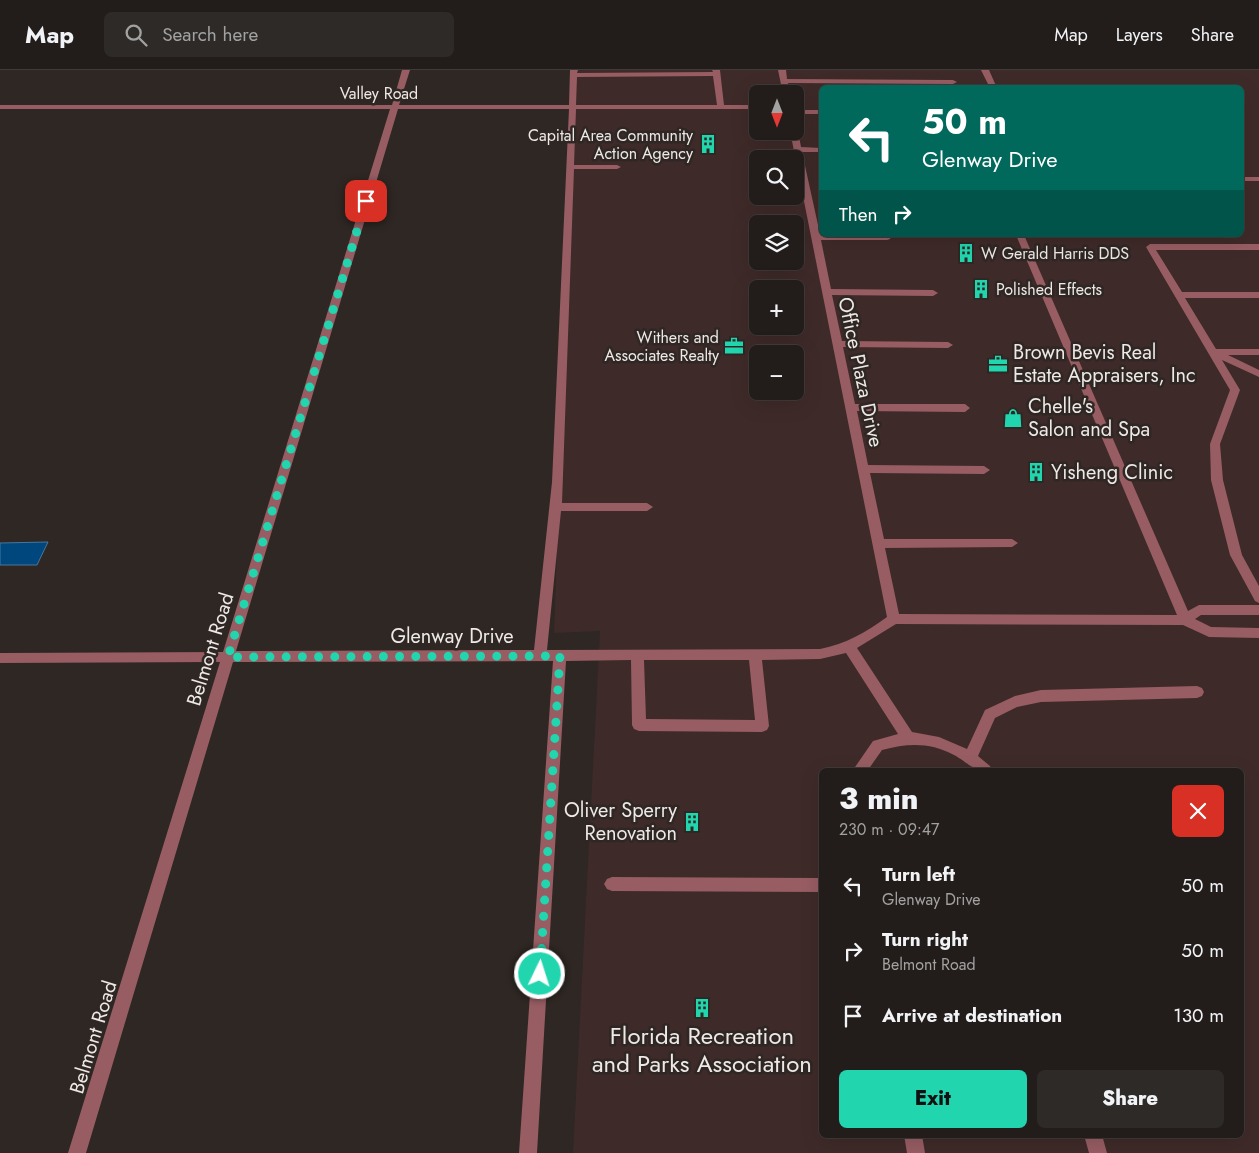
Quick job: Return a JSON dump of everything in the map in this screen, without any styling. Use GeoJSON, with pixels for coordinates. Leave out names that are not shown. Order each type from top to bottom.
{"type":"FeatureCollection","features":[{"type":"Feature","properties":{"kind":"street","name":"Belmont Road"},"geometry":{"type":"LineString","coordinates":[[77,1153],[406,70]]}},
{"type":"Feature","properties":{"kind":"street"},"geometry":{"type":"LineString","coordinates":[[782,70],[785,85]]}},
{"type":"Feature","properties":{"kind":"street"},"geometry":{"type":"LineString","coordinates":[[985,70],[992,85]]}},
{"type":"Feature","properties":{"kind":"street"},"geometry":{"type":"LineString","coordinates":[[540,656],[556,506],[574,72],[716,72],[720,107]]}},
{"type":"Feature","properties":{"kind":"street"},"geometry":{"type":"LineString","coordinates":[[784,81],[953,82]]}},
{"type":"Feature","properties":{"kind":"street","name":"Valley Road"},"geometry":{"type":"LineString","coordinates":[[0,107],[749,107]]}},
{"type":"Feature","properties":{"kind":"street"},"geometry":{"type":"LineString","coordinates":[[804,112],[819,112]]}},
{"type":"Feature","properties":{"kind":"street","name":"Office Plaza Drive"},"geometry":{"type":"LineString","coordinates":[[796,140],[798,150]]}},
{"type":"Feature","properties":{"kind":"street"},"geometry":{"type":"LineString","coordinates":[[804,150],[819,150]]}},
{"type":"Feature","properties":{"kind":"street"},"geometry":{"type":"LineString","coordinates":[[570,167],[617,167]]}},
{"type":"Feature","properties":{"kind":"street","name":"Office Plaza Drive"},"geometry":{"type":"LineString","coordinates":[[804,171],[816,213],[816,237],[894,619]]}},
{"type":"Feature","properties":{"kind":"street"},"geometry":{"type":"LineString","coordinates":[[1244,179],[1259,179]]}},
{"type":"Feature","properties":{"kind":"street"},"geometry":{"type":"LineString","coordinates":[[819,237],[887,237]]}},
{"type":"Feature","properties":{"kind":"street"},"geometry":{"type":"LineString","coordinates":[[1021,237],[1185,620]]}},
{"type":"Feature","properties":{"kind":"street"},"geometry":{"type":"LineString","coordinates":[[1259,247],[1150,248],[1235,390],[1215,444],[1217,480],[1236,555],[1259,598]]}},
{"type":"Feature","properties":{"kind":"street"},"geometry":{"type":"LineString","coordinates":[[827,292],[933,293]]}},
{"type":"Feature","properties":{"kind":"street"},"geometry":{"type":"LineString","coordinates":[[1178,295],[1259,295]]}},
{"type":"Feature","properties":{"kind":"street"},"geometry":{"type":"LineString","coordinates":[[838,344],[948,345]]}},
{"type":"Feature","properties":{"kind":"street"},"geometry":{"type":"LineString","coordinates":[[1213,352],[1259,352]]}},
{"type":"Feature","properties":{"kind":"street"},"geometry":{"type":"LineString","coordinates":[[1213,352],[1259,374]]}},
{"type":"Feature","properties":{"kind":"street"},"geometry":{"type":"LineString","coordinates":[[851,407],[965,408]]}},
{"type":"Feature","properties":{"kind":"street"},"geometry":{"type":"LineString","coordinates":[[863,469],[984,470]]}},
{"type":"Feature","properties":{"kind":"street"},"geometry":{"type":"LineString","coordinates":[[556,506],[647,506]]}},
{"type":"Feature","properties":{"kind":"street"},"geometry":{"type":"LineString","coordinates":[[879,544],[1012,543]]}},
{"type":"Feature","properties":{"kind":"street"},"geometry":{"type":"LineString","coordinates":[[1185,620],[1199,610],[1259,610]]}},
{"type":"Feature","properties":{"kind":"street"},"geometry":{"type":"LineString","coordinates":[[894,619],[1185,620],[1209,632],[1259,633]]}},
{"type":"Feature","properties":{"kind":"street","name":"Glenway Drive"},"geometry":{"type":"LineString","coordinates":[[0,658],[820,654],[840,652],[868,638],[894,619]]}},
{"type":"Feature","properties":{"kind":"street"},"geometry":{"type":"LineString","coordinates":[[849,647],[908,738]]}},
{"type":"Feature","properties":{"kind":"street"},"geometry":{"type":"LineString","coordinates":[[638,655],[639,725],[762,726],[755,655]]}},
{"type":"Feature","properties":{"kind":"street"},"geometry":{"type":"LineString","coordinates":[[528,1153],[560,656]]}},
{"type":"Feature","properties":{"kind":"street"},"geometry":{"type":"LineString","coordinates":[[970,757],[990,714],[1015,702],[1041,696],[1197,692]]}},
{"type":"Feature","properties":{"kind":"street"},"geometry":{"type":"LineString","coordinates":[[861,768],[878,745],[908,738],[941,743],[970,757],[983,768]]}},
{"type":"Feature","properties":{"kind":"street"},"geometry":{"type":"LineString","coordinates":[[612,884],[819,885]]}},
{"type":"Feature","properties":{"kind":"street"},"geometry":{"type":"LineString","coordinates":[[914,1138],[916,1153]]}},
{"type":"Feature","properties":{"kind":"street"},"geometry":{"type":"LineString","coordinates":[[1094,1138],[1098,1153]]}},
{"type":"Feature","properties":{"kind":"shaded area"},"geometry":{"type":"Polygon","coordinates":[[[574,70],[1259,70],[1259,1153],[573,1153],[600,631],[554,633],[574,70]]]}},
{"type":"Feature","properties":{"kind":"water"},"geometry":{"type":"Polygon","coordinates":[[[48,542],[37,565],[0,565],[0,543],[48,542]]]}},
{"type":"Feature","properties":{"kind":"place","name":"Capital Area Community Action Agency"},"geometry":{"type":"Point","coordinates":[708,144]}},
{"type":"Feature","properties":{"kind":"place","name":"W Gerald Harris DDS"},"geometry":{"type":"Point","coordinates":[966,253]}},
{"type":"Feature","properties":{"kind":"place","name":"Polished Effects"},"geometry":{"type":"Point","coordinates":[981,289]}},
{"type":"Feature","properties":{"kind":"place","name":"Withers and Associates Realty"},"geometry":{"type":"Point","coordinates":[734,346]}},
{"type":"Feature","properties":{"kind":"place","name":"Brown Bevis Real Estate Appraisers, Inc"},"geometry":{"type":"Point","coordinates":[998,364]}},
{"type":"Feature","properties":{"kind":"place","name":"Chelle's Salon and Spa"},"geometry":{"type":"Point","coordinates":[1013,418]}},
{"type":"Feature","properties":{"kind":"place","name":"Yisheng Clinic"},"geometry":{"type":"Point","coordinates":[1036,472]}},
{"type":"Feature","properties":{"kind":"place","name":"Oliver Sperry Renovation"},"geometry":{"type":"Point","coordinates":[692,822]}},
{"type":"Feature","properties":{"kind":"place","name":"Florida Recreation and Parks Association"},"geometry":{"type":"Point","coordinates":[702,1008]}},
{"type":"Feature","properties":{"kind":"route"},"geometry":{"type":"LineString","coordinates":[[366,201],[228,657],[560,656],[540,974]]}}]}
